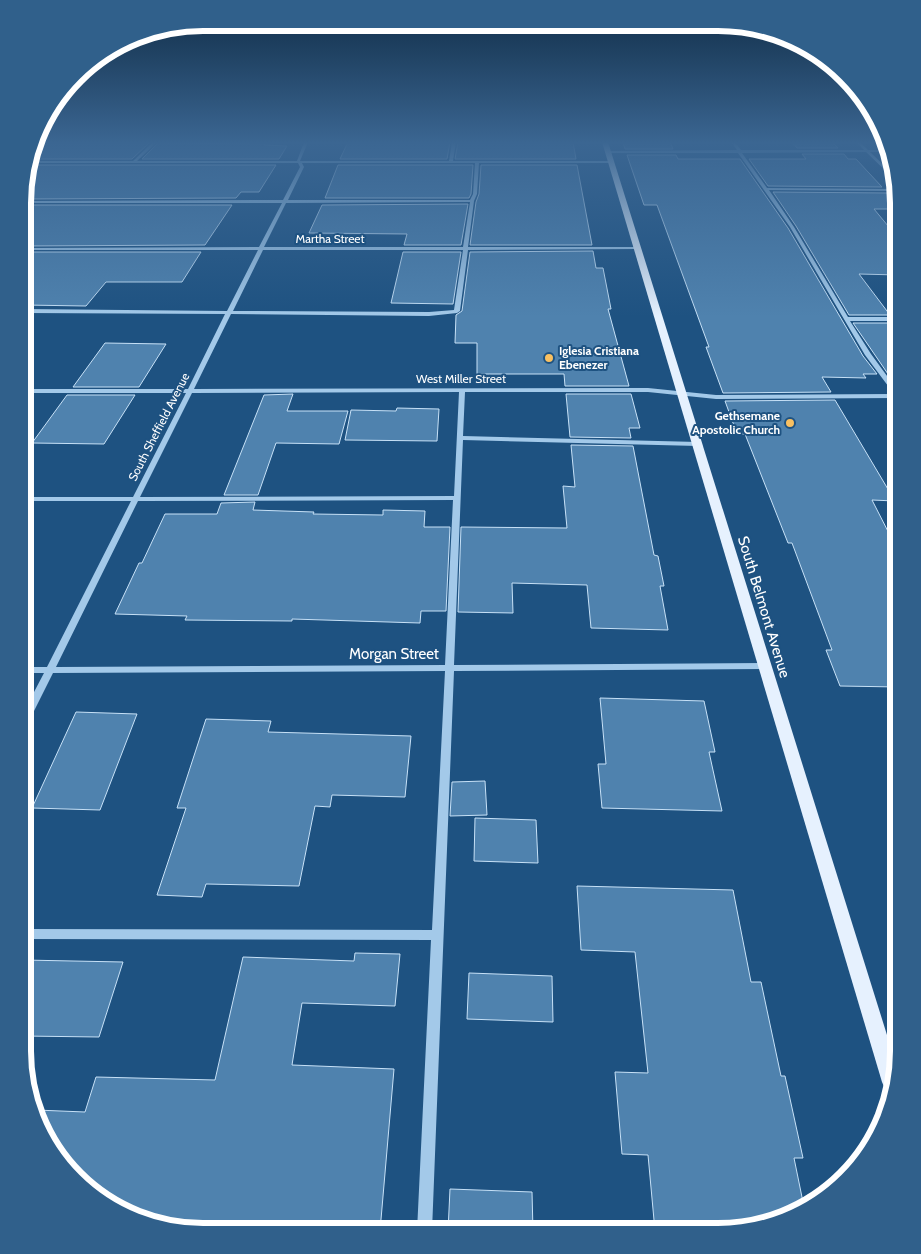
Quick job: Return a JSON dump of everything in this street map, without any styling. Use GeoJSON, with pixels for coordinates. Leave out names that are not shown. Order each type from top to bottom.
{"type":"FeatureCollection","features":[{"type":"Feature","properties":{"kind":"main road","name":"South Belmont Avenue"},"geometry":{"type":"LineString","coordinates":[[622,201],[888,1069]]}},
{"type":"Feature","properties":{"kind":"street","name":"South Sheffield Avenue"},"geometry":{"type":"LineString","coordinates":[[31,707],[284,201]]}},
{"type":"Feature","properties":{"kind":"street","name":"Martha Street"},"geometry":{"type":"LineString","coordinates":[[31,249],[636,248]]}},
{"type":"Feature","properties":{"kind":"street"},"geometry":{"type":"LineString","coordinates":[[846,319],[890,319]]}},
{"type":"Feature","properties":{"kind":"street","name":"West Miller Street"},"geometry":{"type":"LineString","coordinates":[[31,391],[648,390],[716,397],[890,396]]}},
{"type":"Feature","properties":{"kind":"street"},"geometry":{"type":"LineString","coordinates":[[424,1223],[462,391]]}},
{"type":"Feature","properties":{"kind":"street"},"geometry":{"type":"LineString","coordinates":[[460,438],[698,444]]}},
{"type":"Feature","properties":{"kind":"street"},"geometry":{"type":"LineString","coordinates":[[31,498],[457,498]]}},
{"type":"Feature","properties":{"kind":"street","name":"Morgan Street"},"geometry":{"type":"LineString","coordinates":[[31,670],[765,666]]}},
{"type":"Feature","properties":{"kind":"street"},"geometry":{"type":"LineString","coordinates":[[31,934],[437,935]]}},
{"type":"Feature","properties":{"kind":"lane"},"geometry":{"type":"LineString","coordinates":[[31,202],[472,201],[457,311],[430,314],[31,311]]}},
{"type":"Feature","properties":{"kind":"lane"},"geometry":{"type":"LineString","coordinates":[[774,201],[868,355],[890,385]]}},
{"type":"Feature","properties":{"kind":"building"},"geometry":{"type":"Polygon","coordinates":[[[584,201],[592,245],[470,245],[476,202],[584,201]]]}},
{"type":"Feature","properties":{"kind":"building"},"geometry":{"type":"Polygon","coordinates":[[[642,201],[769,201],[788,228],[863,356],[877,374],[863,374],[866,378],[822,377],[831,392],[723,393],[706,347],[709,347],[657,205],[644,205],[642,201]]]}},
{"type":"Feature","properties":{"kind":"building"},"geometry":{"type":"Polygon","coordinates":[[[779,201],[890,201],[890,209],[874,209],[890,228],[890,275],[859,274],[890,315],[849,315],[779,201]]]}},
{"type":"Feature","properties":{"kind":"building"},"geometry":{"type":"Polygon","coordinates":[[[468,204],[461,245],[404,245],[407,234],[309,233],[322,205],[468,204]]]}},
{"type":"Feature","properties":{"kind":"building"},"geometry":{"type":"Polygon","coordinates":[[[31,205],[232,205],[205,245],[31,246],[31,205]]]}},
{"type":"Feature","properties":{"kind":"building"},"geometry":{"type":"Polygon","coordinates":[[[593,251],[596,268],[603,268],[611,309],[608,309],[629,386],[565,386],[564,374],[477,374],[477,343],[455,343],[456,315],[462,311],[470,252],[593,251]]]}},
{"type":"Feature","properties":{"kind":"building"},"geometry":{"type":"Polygon","coordinates":[[[31,252],[201,252],[182,282],[106,282],[86,306],[31,305],[31,252]]]}},
{"type":"Feature","properties":{"kind":"building"},"geometry":{"type":"Polygon","coordinates":[[[403,252],[461,252],[453,304],[391,303],[403,252]]]}},
{"type":"Feature","properties":{"kind":"building"},"geometry":{"type":"Polygon","coordinates":[[[853,323],[890,323],[890,374],[853,323]]]}},
{"type":"Feature","properties":{"kind":"building"},"geometry":{"type":"Polygon","coordinates":[[[105,343],[166,344],[139,387],[73,387],[105,343]]]}},
{"type":"Feature","properties":{"kind":"building"},"geometry":{"type":"Polygon","coordinates":[[[293,394],[287,411],[348,411],[339,444],[276,443],[258,495],[224,495],[264,395],[293,394]]]}},
{"type":"Feature","properties":{"kind":"building"},"geometry":{"type":"Polygon","coordinates":[[[566,394],[631,394],[640,428],[629,428],[631,438],[570,437],[566,394]]]}},
{"type":"Feature","properties":{"kind":"building"},"geometry":{"type":"Polygon","coordinates":[[[67,395],[135,395],[104,444],[32,443],[67,395]]]}},
{"type":"Feature","properties":{"kind":"building"},"geometry":{"type":"Polygon","coordinates":[[[835,400],[890,492],[890,501],[872,500],[890,535],[889,687],[840,686],[826,650],[832,650],[792,543],[788,543],[745,434],[737,434],[725,401],[835,400]]]}},
{"type":"Feature","properties":{"kind":"building"},"geometry":{"type":"Polygon","coordinates":[[[397,408],[439,409],[437,441],[345,440],[351,410],[396,411],[397,408]]]}},
{"type":"Feature","properties":{"kind":"building"},"geometry":{"type":"Polygon","coordinates":[[[571,445],[633,446],[654,555],[658,556],[664,586],[660,586],[668,630],[591,628],[587,585],[512,583],[513,613],[458,612],[461,527],[567,528],[563,486],[575,487],[571,445]]]}},
{"type":"Feature","properties":{"kind":"building"},"geometry":{"type":"Polygon","coordinates":[[[255,502],[253,510],[314,512],[313,514],[383,515],[383,510],[425,511],[424,527],[450,527],[446,611],[421,611],[420,623],[292,619],[292,621],[185,620],[187,616],[115,614],[165,514],[217,514],[221,503],[255,502]]]}},
{"type":"Feature","properties":{"kind":"building"},"geometry":{"type":"Polygon","coordinates":[[[600,698],[704,701],[715,752],[709,752],[722,811],[602,808],[598,764],[606,764],[600,698]]]}},
{"type":"Feature","properties":{"kind":"building"},"geometry":{"type":"Polygon","coordinates":[[[76,712],[137,714],[100,810],[32,808],[76,712]]]}},
{"type":"Feature","properties":{"kind":"building"},"geometry":{"type":"Polygon","coordinates":[[[206,719],[271,721],[268,732],[411,736],[405,797],[332,795],[330,807],[315,806],[299,886],[206,884],[202,897],[157,895],[186,808],[177,808],[206,719]]]}},
{"type":"Feature","properties":{"kind":"building"},"geometry":{"type":"Polygon","coordinates":[[[485,781],[487,815],[450,816],[452,782],[485,781]]]}},
{"type":"Feature","properties":{"kind":"building"},"geometry":{"type":"Polygon","coordinates":[[[475,818],[536,820],[538,863],[474,861],[475,818]]]}},
{"type":"Feature","properties":{"kind":"building"},"geometry":{"type":"Polygon","coordinates":[[[577,886],[733,890],[751,982],[761,982],[781,1076],[785,1076],[803,1158],[794,1158],[803,1200],[773,1214],[740,1221],[654,1223],[648,1155],[622,1154],[615,1072],[648,1073],[635,952],[581,950],[577,886]]]}},
{"type":"Feature","properties":{"kind":"building"},"geometry":{"type":"Polygon","coordinates":[[[355,953],[400,954],[395,1006],[302,1003],[292,1065],[394,1069],[381,1223],[203,1223],[159,1217],[137,1210],[117,1200],[98,1187],[67,1156],[54,1137],[42,1110],[85,1112],[96,1077],[215,1080],[243,957],[354,961],[355,953]]]}},
{"type":"Feature","properties":{"kind":"building"},"geometry":{"type":"Polygon","coordinates":[[[31,960],[123,962],[99,1037],[31,1036],[31,960]]]}},
{"type":"Feature","properties":{"kind":"building"},"geometry":{"type":"Polygon","coordinates":[[[469,973],[552,976],[553,1022],[467,1019],[469,973]]]}},
{"type":"Feature","properties":{"kind":"building"},"geometry":{"type":"Polygon","coordinates":[[[450,1189],[532,1192],[533,1223],[448,1223],[450,1189]]]}},
{"type":"Feature","properties":{"kind":"place","name":"Iglesia Cristiana Ebenezer"},"geometry":{"type":"Point","coordinates":[549,358]}},
{"type":"Feature","properties":{"kind":"place","name":"Gethsemane Apostolic Church"},"geometry":{"type":"Point","coordinates":[790,423]}}]}
